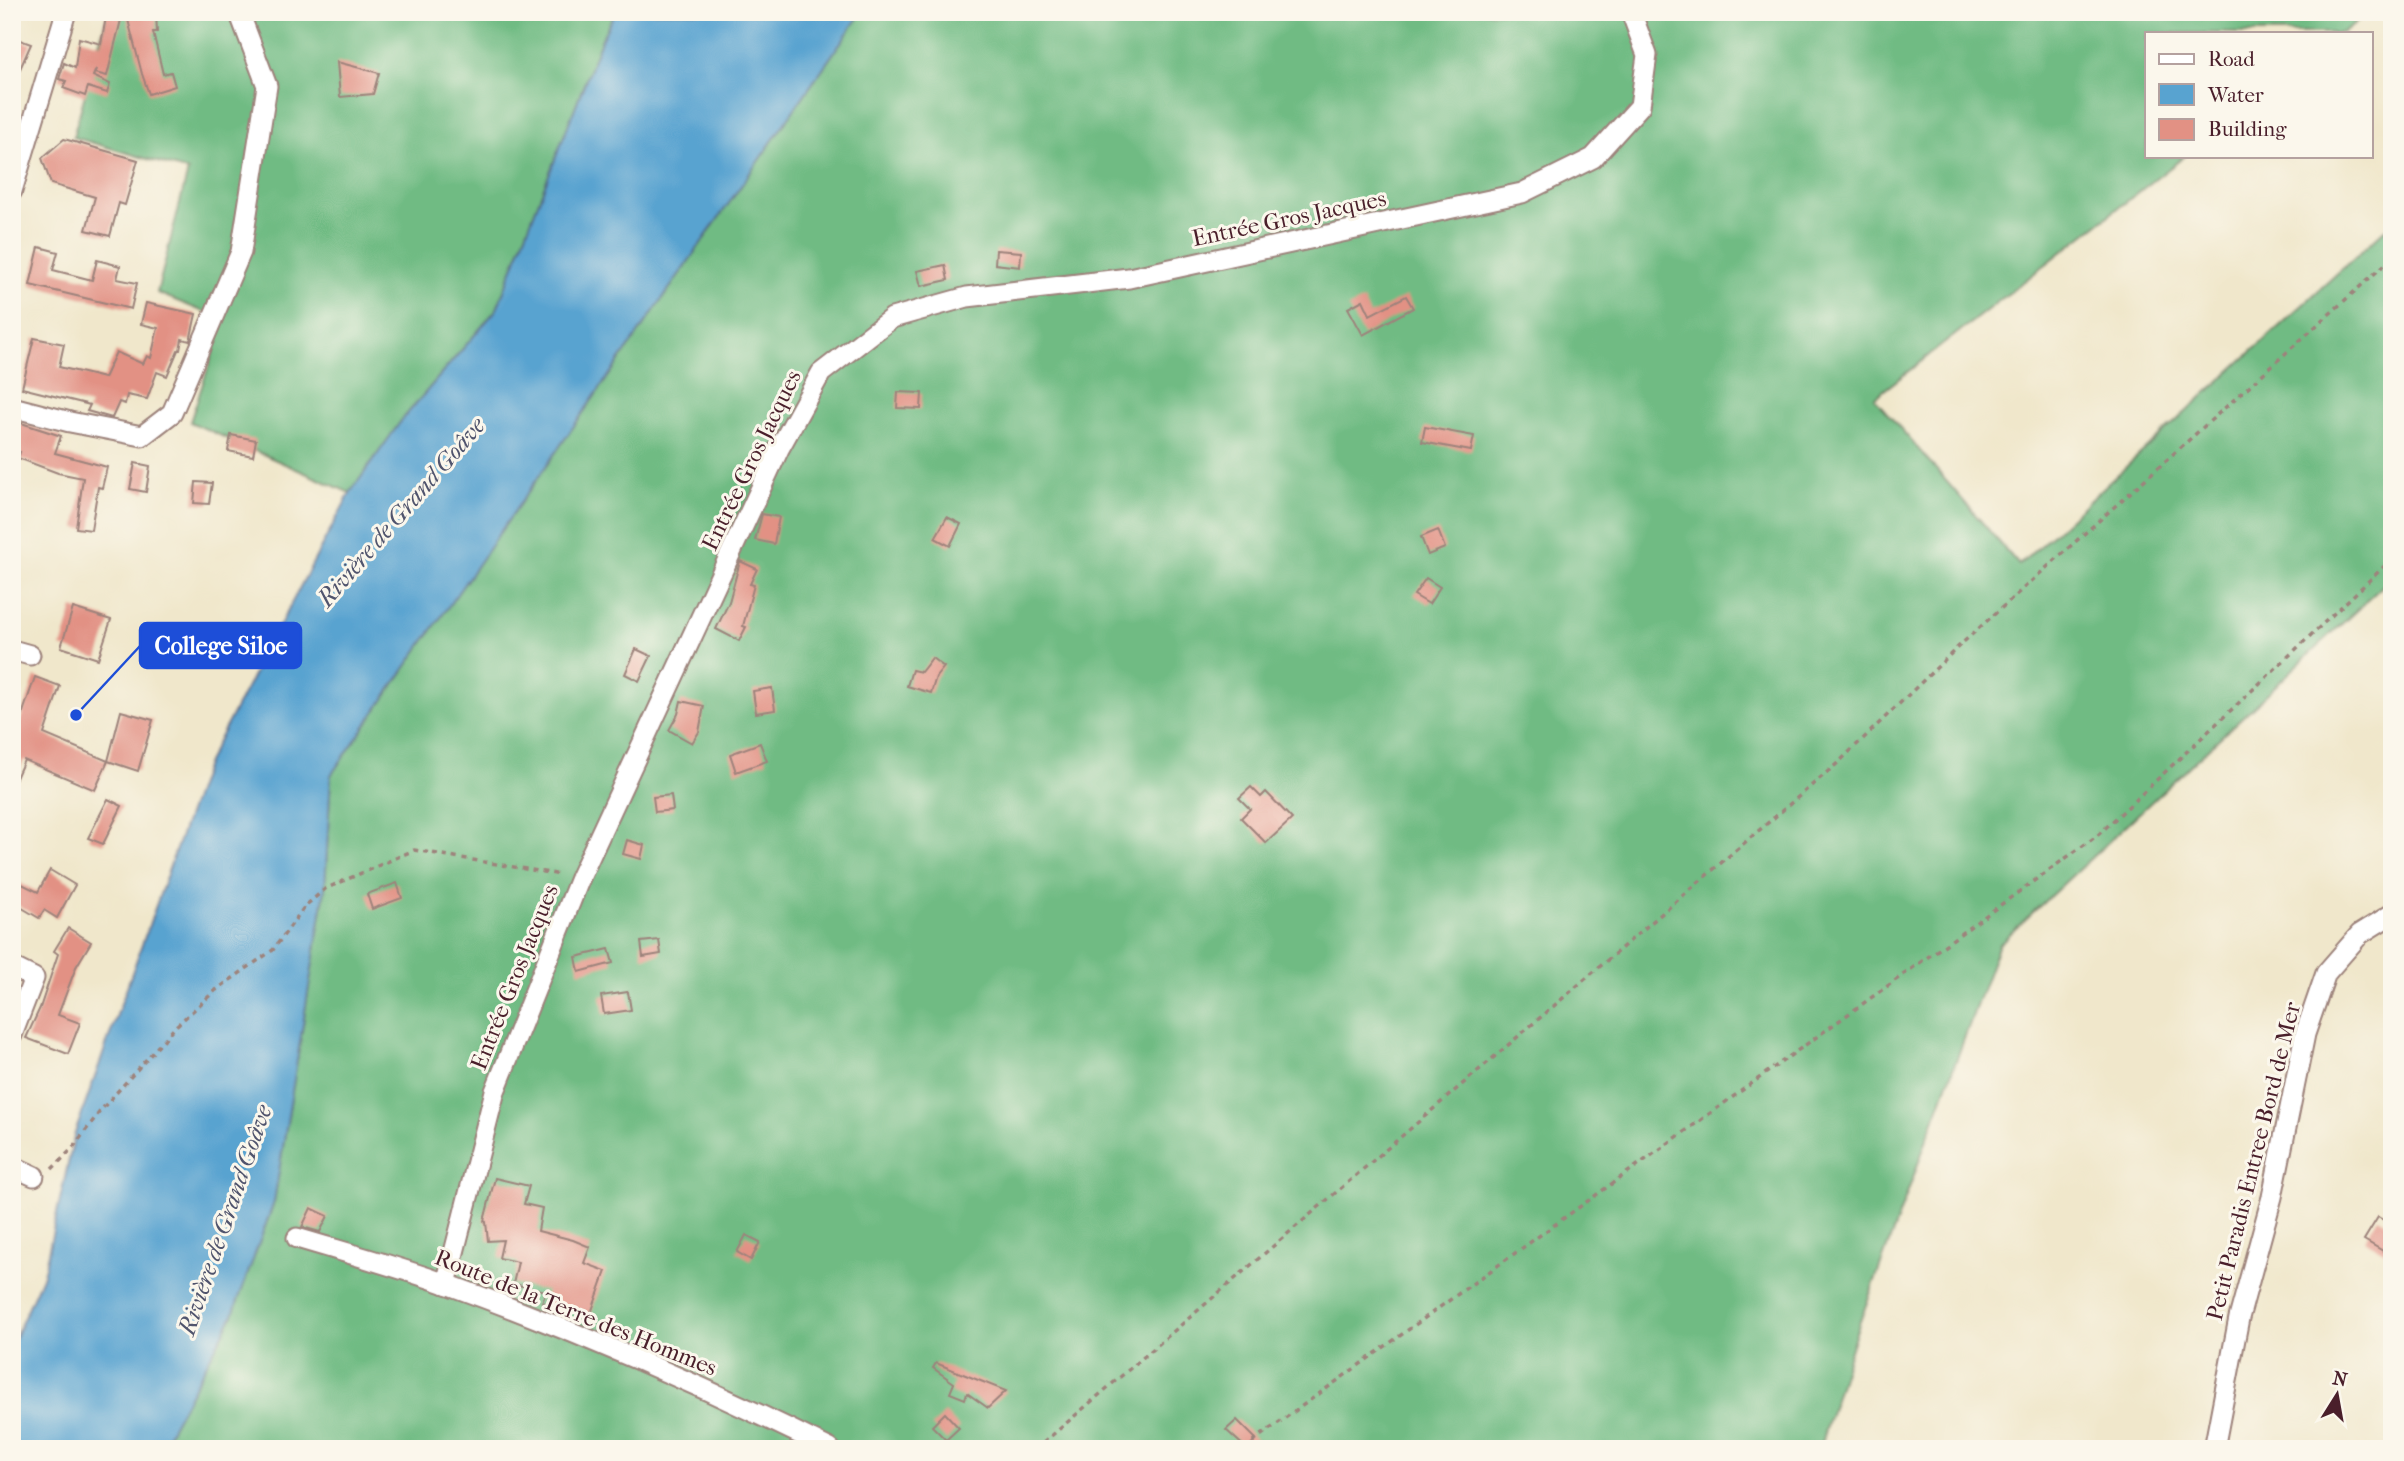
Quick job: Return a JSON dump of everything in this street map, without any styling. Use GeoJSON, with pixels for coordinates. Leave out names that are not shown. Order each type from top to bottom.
{"type":"FeatureCollection","features":[{"type":"Feature","properties":{"kind":"street"},"geometry":{"type":"LineString","coordinates":[[12,191],[18,153],[66,12]]}},
{"type":"Feature","properties":{"kind":"street"},"geometry":{"type":"LineString","coordinates":[[12,407],[142,436],[172,413],[242,252],[267,86],[239,12]]}},
{"type":"Feature","properties":{"kind":"street","name":"Entrée Gros Jacques"},"geometry":{"type":"LineString","coordinates":[[446,1284],[495,1091],[580,878],[779,449],[821,373],[892,318],[967,297],[1129,278],[1522,193],[1593,159],[1640,106],[1647,55],[1631,12]]}},
{"type":"Feature","properties":{"kind":"street","name":"Petit Paradis Entree Bord de Mer"},"geometry":{"type":"LineString","coordinates":[[2214,1449],[2239,1318],[2272,1197],[2305,1034],[2326,973],[2360,934],[2392,914]]}},
{"type":"Feature","properties":{"kind":"street"},"geometry":{"type":"LineString","coordinates":[[12,967],[34,978],[12,1035]]}},
{"type":"Feature","properties":{"kind":"street"},"geometry":{"type":"LineString","coordinates":[[12,1167],[34,1176]]}},
{"type":"Feature","properties":{"kind":"street","name":"Route de la Terre des Hommes"},"geometry":{"type":"LineString","coordinates":[[297,1238],[446,1284],[555,1325],[692,1383],[830,1449]]}},
{"type":"Feature","properties":{"kind":"path"},"geometry":{"type":"LineString","coordinates":[[1036,1449],[1839,762],[1959,646],[2392,258]]}},
{"type":"Feature","properties":{"kind":"path"},"geometry":{"type":"LineString","coordinates":[[1247,1449],[1256,1439],[2098,835],[2392,559]]}},
{"type":"Feature","properties":{"kind":"path"},"geometry":{"type":"LineString","coordinates":[[34,1176],[51,1170],[177,1025],[216,990],[273,950],[305,906],[325,889],[414,850],[580,878]]}},
{"type":"Feature","properties":{"kind":"green space"},"geometry":{"type":"Polygon","coordinates":[[[108,12],[615,12],[602,38],[497,309],[401,421],[350,493],[190,422],[224,320],[157,293],[188,171],[73,137],[108,12]]]}},
{"type":"Feature","properties":{"kind":"green space"},"geometry":{"type":"Polygon","coordinates":[[[862,12],[2369,12],[2343,32],[2145,32],[2145,158],[2182,158],[1874,398],[2019,565],[2392,223],[2392,577],[1999,944],[1855,1335],[1819,1449],[160,1449],[232,1317],[274,1202],[325,889],[331,775],[862,12]]]}},
{"type":"Feature","properties":{"kind":"water","name":"Rivière de Grand Goâve"},"geometry":{"type":"Polygon","coordinates":[[[615,12],[862,12],[331,775],[325,889],[274,1202],[232,1317],[160,1449],[12,1449],[12,1344],[43,1275],[75,1133],[207,762],[350,493],[401,421],[497,309],[602,38],[615,12]]]}},
{"type":"Feature","properties":{"kind":"building"},"geometry":{"type":"Polygon","coordinates":[[[107,12],[123,12],[107,76],[95,73],[96,69],[93,76],[110,84],[107,93],[88,87],[85,96],[63,88],[66,81],[59,79],[64,63],[75,68],[79,38],[101,44],[107,12]]]}},
{"type":"Feature","properties":{"kind":"building"},"geometry":{"type":"Polygon","coordinates":[[[126,12],[156,12],[157,32],[153,32],[163,74],[171,72],[175,86],[149,94],[126,12]]]}},
{"type":"Feature","properties":{"kind":"building"},"geometry":{"type":"Polygon","coordinates":[[[12,37],[31,44],[12,87],[12,37]]]}},
{"type":"Feature","properties":{"kind":"building"},"geometry":{"type":"Polygon","coordinates":[[[337,62],[379,73],[373,94],[340,97],[337,62]]]}},
{"type":"Feature","properties":{"kind":"building"},"geometry":{"type":"Polygon","coordinates":[[[64,139],[138,160],[125,205],[119,203],[110,236],[86,230],[95,197],[51,184],[42,158],[64,139]]]}},
{"type":"Feature","properties":{"kind":"building"},"geometry":{"type":"Polygon","coordinates":[[[39,247],[58,252],[53,270],[92,280],[97,260],[120,266],[117,279],[137,283],[131,309],[30,285],[39,247]]]}},
{"type":"Feature","properties":{"kind":"building"},"geometry":{"type":"Polygon","coordinates":[[[996,250],[1021,252],[1020,267],[995,264],[996,250]]]}},
{"type":"Feature","properties":{"kind":"building"},"geometry":{"type":"Polygon","coordinates":[[[945,265],[948,280],[921,286],[917,271],[945,265]]]}},
{"type":"Feature","properties":{"kind":"building"},"geometry":{"type":"Polygon","coordinates":[[[1406,296],[1413,308],[1363,335],[1348,308],[1363,300],[1370,315],[1406,296]]]}},
{"type":"Feature","properties":{"kind":"building"},"geometry":{"type":"Polygon","coordinates":[[[146,303],[196,314],[190,341],[182,339],[180,350],[167,376],[157,372],[147,399],[127,395],[125,404],[119,402],[112,418],[87,411],[90,405],[22,388],[34,338],[64,344],[59,367],[104,378],[116,352],[143,364],[147,356],[151,358],[158,328],[141,324],[146,303]]]}},
{"type":"Feature","properties":{"kind":"building"},"geometry":{"type":"Polygon","coordinates":[[[898,392],[922,393],[921,409],[897,408],[898,392]]]}},
{"type":"Feature","properties":{"kind":"building"},"geometry":{"type":"Polygon","coordinates":[[[12,420],[61,436],[55,453],[107,467],[102,488],[98,487],[91,530],[76,528],[83,478],[58,473],[18,458],[20,452],[12,450],[12,420]]]}},
{"type":"Feature","properties":{"kind":"building"},"geometry":{"type":"Polygon","coordinates":[[[1425,427],[1474,436],[1471,451],[1422,442],[1425,427]]]}},
{"type":"Feature","properties":{"kind":"building"},"geometry":{"type":"Polygon","coordinates":[[[231,435],[256,440],[253,456],[228,451],[231,435]]]}},
{"type":"Feature","properties":{"kind":"building"},"geometry":{"type":"Polygon","coordinates":[[[135,463],[150,466],[146,492],[130,489],[135,463]]]}},
{"type":"Feature","properties":{"kind":"building"},"geometry":{"type":"Polygon","coordinates":[[[196,482],[212,483],[209,504],[194,503],[196,482]]]}},
{"type":"Feature","properties":{"kind":"building"},"geometry":{"type":"Polygon","coordinates":[[[762,514],[779,517],[774,544],[755,540],[762,514]]]}},
{"type":"Feature","properties":{"kind":"building"},"geometry":{"type":"Polygon","coordinates":[[[947,517],[961,524],[950,546],[935,538],[947,517]]]}},
{"type":"Feature","properties":{"kind":"building"},"geometry":{"type":"Polygon","coordinates":[[[1438,530],[1445,548],[1428,555],[1421,537],[1438,530]]]}},
{"type":"Feature","properties":{"kind":"building"},"geometry":{"type":"Polygon","coordinates":[[[740,561],[757,569],[750,584],[754,585],[743,626],[746,627],[739,641],[716,629],[729,602],[740,561]]]}},
{"type":"Feature","properties":{"kind":"building"},"geometry":{"type":"Polygon","coordinates":[[[1426,578],[1440,587],[1429,604],[1414,595],[1426,578]]]}},
{"type":"Feature","properties":{"kind":"building"},"geometry":{"type":"Polygon","coordinates":[[[73,608],[111,620],[98,659],[61,647],[73,608]]]}},
{"type":"Feature","properties":{"kind":"building"},"geometry":{"type":"Polygon","coordinates":[[[636,649],[651,656],[639,681],[625,674],[636,649]]]}},
{"type":"Feature","properties":{"kind":"building"},"geometry":{"type":"Polygon","coordinates":[[[932,658],[944,667],[936,677],[931,693],[907,686],[912,670],[921,672],[932,658]]]}},
{"type":"Feature","properties":{"kind":"building"},"geometry":{"type":"Polygon","coordinates":[[[35,677],[60,686],[44,734],[108,761],[95,790],[24,760],[12,787],[12,721],[19,724],[35,677]]]}},
{"type":"Feature","properties":{"kind":"building"},"geometry":{"type":"Polygon","coordinates":[[[772,688],[775,710],[756,713],[753,691],[772,688]]]}},
{"type":"Feature","properties":{"kind":"building"},"geometry":{"type":"Polygon","coordinates":[[[681,701],[704,706],[699,732],[692,743],[669,730],[678,714],[681,701]]]}},
{"type":"Feature","properties":{"kind":"building"},"geometry":{"type":"Polygon","coordinates":[[[121,711],[153,720],[138,771],[108,761],[121,711]]]}},
{"type":"Feature","properties":{"kind":"building"},"geometry":{"type":"Polygon","coordinates":[[[760,743],[767,761],[736,772],[730,754],[760,743]]]}},
{"type":"Feature","properties":{"kind":"building"},"geometry":{"type":"Polygon","coordinates":[[[1251,787],[1261,797],[1266,792],[1292,819],[1266,843],[1241,818],[1250,809],[1239,798],[1251,787]]]}},
{"type":"Feature","properties":{"kind":"building"},"geometry":{"type":"Polygon","coordinates":[[[671,795],[673,810],[655,812],[653,797],[671,795]]]}},
{"type":"Feature","properties":{"kind":"building"},"geometry":{"type":"Polygon","coordinates":[[[108,799],[122,806],[103,844],[88,838],[108,799]]]}},
{"type":"Feature","properties":{"kind":"building"},"geometry":{"type":"Polygon","coordinates":[[[627,840],[644,845],[641,859],[623,854],[627,840]]]}},
{"type":"Feature","properties":{"kind":"building"},"geometry":{"type":"Polygon","coordinates":[[[50,870],[75,885],[57,918],[44,910],[39,918],[12,902],[12,879],[38,892],[50,870]]]}},
{"type":"Feature","properties":{"kind":"building"},"geometry":{"type":"Polygon","coordinates":[[[397,883],[402,898],[372,909],[367,894],[397,883]]]}},
{"type":"Feature","properties":{"kind":"building"},"geometry":{"type":"Polygon","coordinates":[[[68,928],[91,942],[76,967],[58,1015],[80,1023],[68,1054],[26,1038],[40,1008],[58,954],[54,951],[68,928]]]}},
{"type":"Feature","properties":{"kind":"building"},"geometry":{"type":"Polygon","coordinates":[[[659,940],[661,954],[643,957],[641,942],[659,940]]]}},
{"type":"Feature","properties":{"kind":"building"},"geometry":{"type":"Polygon","coordinates":[[[609,949],[613,963],[579,972],[576,957],[609,949]]]}},
{"type":"Feature","properties":{"kind":"building"},"geometry":{"type":"Polygon","coordinates":[[[628,992],[631,1010],[604,1014],[601,996],[628,992]]]}},
{"type":"Feature","properties":{"kind":"building"},"geometry":{"type":"Polygon","coordinates":[[[495,1178],[529,1186],[524,1204],[542,1208],[538,1231],[590,1247],[584,1263],[606,1271],[590,1316],[542,1302],[546,1291],[513,1284],[518,1262],[499,1258],[503,1240],[488,1241],[484,1221],[495,1178]]]}},
{"type":"Feature","properties":{"kind":"building"},"geometry":{"type":"Polygon","coordinates":[[[311,1208],[328,1216],[320,1232],[302,1227],[311,1208]]]}},
{"type":"Feature","properties":{"kind":"building"},"geometry":{"type":"Polygon","coordinates":[[[2378,1217],[2392,1225],[2392,1256],[2364,1240],[2378,1217]]]}},
{"type":"Feature","properties":{"kind":"building"},"geometry":{"type":"Polygon","coordinates":[[[746,1235],[760,1242],[751,1260],[737,1252],[746,1235]]]}},
{"type":"Feature","properties":{"kind":"building"},"geometry":{"type":"Polygon","coordinates":[[[936,1363],[1006,1391],[988,1408],[967,1393],[965,1399],[950,1393],[954,1383],[933,1368],[936,1363]]]}},
{"type":"Feature","properties":{"kind":"building"},"geometry":{"type":"Polygon","coordinates":[[[945,1413],[959,1428],[946,1440],[932,1426],[945,1413]]]}},
{"type":"Feature","properties":{"kind":"building"},"geometry":{"type":"Polygon","coordinates":[[[1237,1420],[1256,1439],[1247,1449],[1226,1430],[1237,1420]]]}},
{"type":"Feature","properties":{"kind":"place","name":"College Siloe"},"geometry":{"type":"Point","coordinates":[76,715]}}]}
